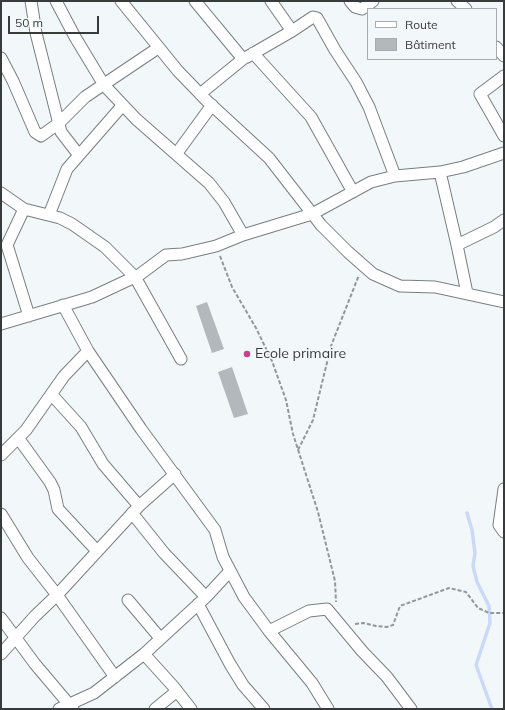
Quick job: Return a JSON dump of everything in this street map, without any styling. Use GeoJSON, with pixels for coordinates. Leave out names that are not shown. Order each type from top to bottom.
{"type":"FeatureCollection","features":[{"type":"Feature","properties":{"kind":"street"},"geometry":{"type":"LineString","coordinates":[[31,1],[36,33],[59,123],[63,136],[78,154]]}},
{"type":"Feature","properties":{"kind":"street"},"geometry":{"type":"LineString","coordinates":[[56,1],[79,44],[104,85],[122,106],[213,188],[243,235]]}},
{"type":"Feature","properties":{"kind":"street"},"geometry":{"type":"LineString","coordinates":[[121,1],[158,48],[200,94],[269,158],[312,214],[348,252],[373,274],[400,286],[435,287],[504,302]]}},
{"type":"Feature","properties":{"kind":"street"},"geometry":{"type":"LineString","coordinates":[[195,1],[243,59]]}},
{"type":"Feature","properties":{"kind":"street"},"geometry":{"type":"LineString","coordinates":[[271,1],[292,31]]}},
{"type":"Feature","properties":{"kind":"street"},"geometry":{"type":"LineString","coordinates":[[350,1],[356,7],[362,9],[373,1]]}},
{"type":"Feature","properties":{"kind":"street"},"geometry":{"type":"LineString","coordinates":[[457,1],[465,8]]}},
{"type":"Feature","properties":{"kind":"street"},"geometry":{"type":"LineString","coordinates":[[200,94],[243,59],[292,31],[313,17],[317,18],[369,106],[395,176]]}},
{"type":"Feature","properties":{"kind":"street"},"geometry":{"type":"LineString","coordinates":[[1,58],[35,132],[42,135],[59,123],[85,97],[158,48]]}},
{"type":"Feature","properties":{"kind":"street"},"geometry":{"type":"LineString","coordinates":[[497,48],[504,56]]}},
{"type":"Feature","properties":{"kind":"street"},"geometry":{"type":"LineString","coordinates":[[253,53],[311,117],[353,192]]}},
{"type":"Feature","properties":{"kind":"street"},"geometry":{"type":"LineString","coordinates":[[504,76],[480,94],[504,136]]}},
{"type":"Feature","properties":{"kind":"street"},"geometry":{"type":"LineString","coordinates":[[177,154],[212,105]]}},
{"type":"Feature","properties":{"kind":"street"},"geometry":{"type":"LineString","coordinates":[[50,215],[63,176],[78,154],[122,106]]}},
{"type":"Feature","properties":{"kind":"street"},"geometry":{"type":"LineString","coordinates":[[1,324],[63,305],[92,298],[135,277],[166,255],[182,254],[216,246],[243,235],[312,214],[371,182],[395,176],[440,172],[463,167],[504,153]]}},
{"type":"Feature","properties":{"kind":"street"},"geometry":{"type":"LineString","coordinates":[[440,172],[467,293]]}},
{"type":"Feature","properties":{"kind":"street"},"geometry":{"type":"LineString","coordinates":[[1,193],[24,209],[50,215],[72,224],[105,247],[135,277],[181,359]]}},
{"type":"Feature","properties":{"kind":"street"},"geometry":{"type":"LineString","coordinates":[[24,209],[7,245],[29,316]]}},
{"type":"Feature","properties":{"kind":"street"},"geometry":{"type":"LineString","coordinates":[[457,245],[494,227],[504,220]]}},
{"type":"Feature","properties":{"kind":"street"},"geometry":{"type":"LineString","coordinates":[[63,305],[88,351],[141,429],[216,532],[223,557],[244,597],[269,631],[291,656],[328,709]]}},
{"type":"Feature","properties":{"kind":"street"},"geometry":{"type":"LineString","coordinates":[[1,454],[19,439],[52,395],[64,376],[88,351]]}},
{"type":"Feature","properties":{"kind":"street"},"geometry":{"type":"LineString","coordinates":[[52,395],[81,427],[102,464],[136,510],[164,554],[206,597]]}},
{"type":"Feature","properties":{"kind":"street"},"geometry":{"type":"LineString","coordinates":[[19,439],[50,482],[54,490],[58,509],[97,551]]}},
{"type":"Feature","properties":{"kind":"street"},"geometry":{"type":"LineString","coordinates":[[1,654],[34,616],[57,595],[136,510],[175,474]]}},
{"type":"Feature","properties":{"kind":"street"},"geometry":{"type":"LineString","coordinates":[[504,489],[499,525],[504,532]]}},
{"type":"Feature","properties":{"kind":"street"},"geometry":{"type":"LineString","coordinates":[[1,514],[28,558],[57,595],[115,678]]}},
{"type":"Feature","properties":{"kind":"street"},"geometry":{"type":"LineString","coordinates":[[1,618],[66,707],[88,697],[115,678],[144,654],[206,597],[230,571]]}},
{"type":"Feature","properties":{"kind":"street"},"geometry":{"type":"LineString","coordinates":[[128,600],[160,638]]}},
{"type":"Feature","properties":{"kind":"street"},"geometry":{"type":"LineString","coordinates":[[198,604],[243,685],[264,709]]}},
{"type":"Feature","properties":{"kind":"street"},"geometry":{"type":"LineString","coordinates":[[269,631],[303,613],[326,608],[362,651],[387,677],[411,709]]}},
{"type":"Feature","properties":{"kind":"street"},"geometry":{"type":"LineString","coordinates":[[144,654],[191,709]]}},
{"type":"Feature","properties":{"kind":"street"},"geometry":{"type":"LineString","coordinates":[[155,709],[177,691]]}},
{"type":"Feature","properties":{"kind":"path"},"geometry":{"type":"LineString","coordinates":[[216,246],[232,287],[256,328],[272,361],[286,400],[298,450],[318,512],[335,581],[336,600],[334,616]]}},
{"type":"Feature","properties":{"kind":"path"},"geometry":{"type":"LineString","coordinates":[[298,450],[313,420],[331,346],[363,265]]}},
{"type":"Feature","properties":{"kind":"path"},"geometry":{"type":"LineString","coordinates":[[343,627],[364,623],[376,626],[393,625],[400,606],[449,588],[466,592],[478,608],[484,611],[489,613],[504,613]]}},
{"type":"Feature","properties":{"kind":"building"},"geometry":{"type":"Polygon","coordinates":[[[207,302],[224,349],[212,353],[196,306],[207,302]]]}},
{"type":"Feature","properties":{"kind":"building"},"geometry":{"type":"Polygon","coordinates":[[[232,367],[248,414],[234,418],[218,372],[232,367]]]}},
{"type":"Feature","properties":{"kind":"waterway"},"geometry":{"type":"LineString","coordinates":[[467,513],[472,530],[475,553],[473,566],[477,582],[489,606],[490,623],[476,665],[492,709]]}},
{"type":"Feature","properties":{"kind":"place","name":"Ecole primaire"},"geometry":{"type":"Point","coordinates":[247,354]}}]}
